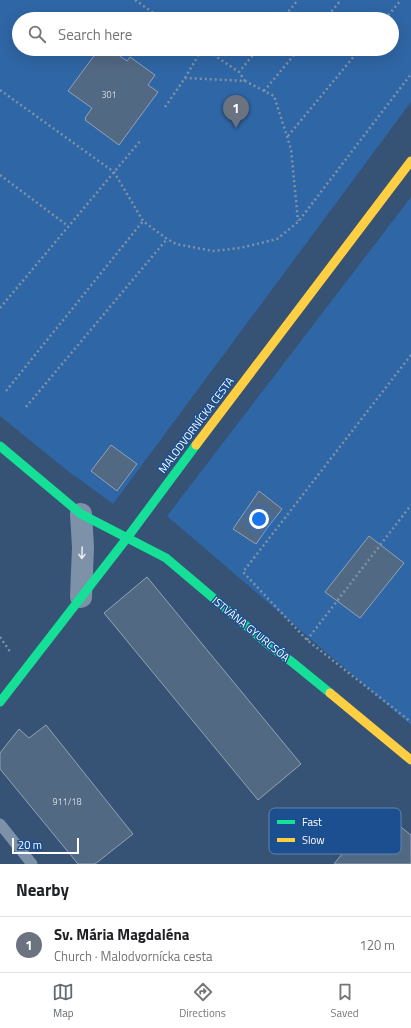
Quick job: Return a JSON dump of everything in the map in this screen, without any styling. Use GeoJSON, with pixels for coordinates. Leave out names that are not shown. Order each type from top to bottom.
{"type":"FeatureCollection","features":[{"type":"Feature","properties":{"kind":"street","name":"MALODVORNÍCKA CESTA"},"geometry":{"type":"LineString","coordinates":[[0,702],[127,538],[411,161]]}},
{"type":"Feature","properties":{"kind":"street","name":"ISTVÁNA GYURCSÓA"},"geometry":{"type":"LineString","coordinates":[[0,446],[80,514],[166,558],[270,646],[292,662],[411,760]]}},
{"type":"Feature","properties":{"kind":"street"},"geometry":{"type":"LineString","coordinates":[[80,514],[82,547],[81,597]]}},
{"type":"Feature","properties":{"kind":"lane"},"geometry":{"type":"LineString","coordinates":[[0,824],[32,864]]}},
{"type":"Feature","properties":{"kind":"path"},"geometry":{"type":"LineString","coordinates":[[135,0],[152,12]]}},
{"type":"Feature","properties":{"kind":"path"},"geometry":{"type":"LineString","coordinates":[[288,12],[298,0]]}},
{"type":"Feature","properties":{"kind":"path"},"geometry":{"type":"LineString","coordinates":[[331,12],[341,0]]}},
{"type":"Feature","properties":{"kind":"path"},"geometry":{"type":"LineString","coordinates":[[391,12],[401,0]]}},
{"type":"Feature","properties":{"kind":"path"},"geometry":{"type":"LineString","coordinates":[[165,107],[198,56]]}},
{"type":"Feature","properties":{"kind":"path"},"geometry":{"type":"LineString","coordinates":[[215,56],[239,72],[245,81]]}},
{"type":"Feature","properties":{"kind":"path"},"geometry":{"type":"LineString","coordinates":[[239,72],[252,56]]}},
{"type":"Feature","properties":{"kind":"path"},"geometry":{"type":"LineString","coordinates":[[264,91],[294,56]]}},
{"type":"Feature","properties":{"kind":"path"},"geometry":{"type":"LineString","coordinates":[[287,136],[354,56]]}},
{"type":"Feature","properties":{"kind":"path"},"geometry":{"type":"LineString","coordinates":[[0,90],[114,172],[143,221],[176,244],[213,251],[233,249],[277,239],[298,222],[411,74]]}},
{"type":"Feature","properties":{"kind":"path"},"geometry":{"type":"LineString","coordinates":[[185,78],[245,81],[274,96],[292,149],[298,222]]}},
{"type":"Feature","properties":{"kind":"path"},"geometry":{"type":"LineString","coordinates":[[0,308],[141,140]]}},
{"type":"Feature","properties":{"kind":"path"},"geometry":{"type":"LineString","coordinates":[[0,175],[68,226]]}},
{"type":"Feature","properties":{"kind":"path"},"geometry":{"type":"LineString","coordinates":[[6,391],[143,221]]}},
{"type":"Feature","properties":{"kind":"path"},"geometry":{"type":"LineString","coordinates":[[26,407],[167,239]]}},
{"type":"Feature","properties":{"kind":"path"},"geometry":{"type":"LineString","coordinates":[[411,355],[243,572],[307,640],[411,722]]}},
{"type":"Feature","properties":{"kind":"path"},"geometry":{"type":"LineString","coordinates":[[292,662],[307,640],[411,505]]}},
{"type":"Feature","properties":{"kind":"path"},"geometry":{"type":"LineString","coordinates":[[0,637],[14,656]]}},
{"type":"Feature","properties":{"kind":"shaded area"},"geometry":{"type":"Polygon","coordinates":[[[0,0],[411,0],[411,102],[113,504],[74,476],[0,416],[0,0]]]}},
{"type":"Feature","properties":{"kind":"shaded area"},"geometry":{"type":"Polygon","coordinates":[[[411,197],[411,725],[167,516],[411,197]]]}},
{"type":"Feature","properties":{"kind":"building"},"geometry":{"type":"Polygon","coordinates":[[[94,56],[120,56],[127,61],[130,57],[155,75],[148,85],[158,92],[119,145],[85,120],[92,108],[68,91],[94,56]]]}},
{"type":"Feature","properties":{"kind":"building"},"geometry":{"type":"Polygon","coordinates":[[[111,445],[137,464],[117,491],[91,471],[111,445]]]}},
{"type":"Feature","properties":{"kind":"building"},"geometry":{"type":"Polygon","coordinates":[[[259,491],[282,509],[256,544],[233,529],[259,491]]]}},
{"type":"Feature","properties":{"kind":"building"},"geometry":{"type":"Polygon","coordinates":[[[369,536],[404,563],[360,618],[325,592],[369,536]]]}},
{"type":"Feature","properties":{"kind":"building"},"geometry":{"type":"Polygon","coordinates":[[[147,577],[301,764],[258,800],[104,613],[147,577]]]}},
{"type":"Feature","properties":{"kind":"building"},"geometry":{"type":"Polygon","coordinates":[[[46,725],[133,834],[95,864],[78,864],[0,769],[0,753],[19,729],[29,738],[46,725]]]}},
{"type":"Feature","properties":{"kind":"building"},"geometry":{"type":"Polygon","coordinates":[[[401,827],[411,835],[411,864],[334,864],[342,854],[401,854],[401,827]]]}},
{"type":"Feature","properties":{"kind":"traffic: fast"},"geometry":{"type":"LineString","coordinates":[[0,702],[127,538],[196,445]]}},
{"type":"Feature","properties":{"kind":"traffic: fast"},"geometry":{"type":"LineString","coordinates":[[0,446],[81,514],[166,558],[270,646],[330,693]]}},
{"type":"Feature","properties":{"kind":"traffic: slow"},"geometry":{"type":"LineString","coordinates":[[196,445],[411,161]]}},
{"type":"Feature","properties":{"kind":"traffic: slow"},"geometry":{"type":"LineString","coordinates":[[330,693],[411,760]]}},
{"type":"Feature","properties":{"kind":"place","name":"Sv. Mária Magdaléna"},"geometry":{"type":"Point","coordinates":[236,128]}}]}
